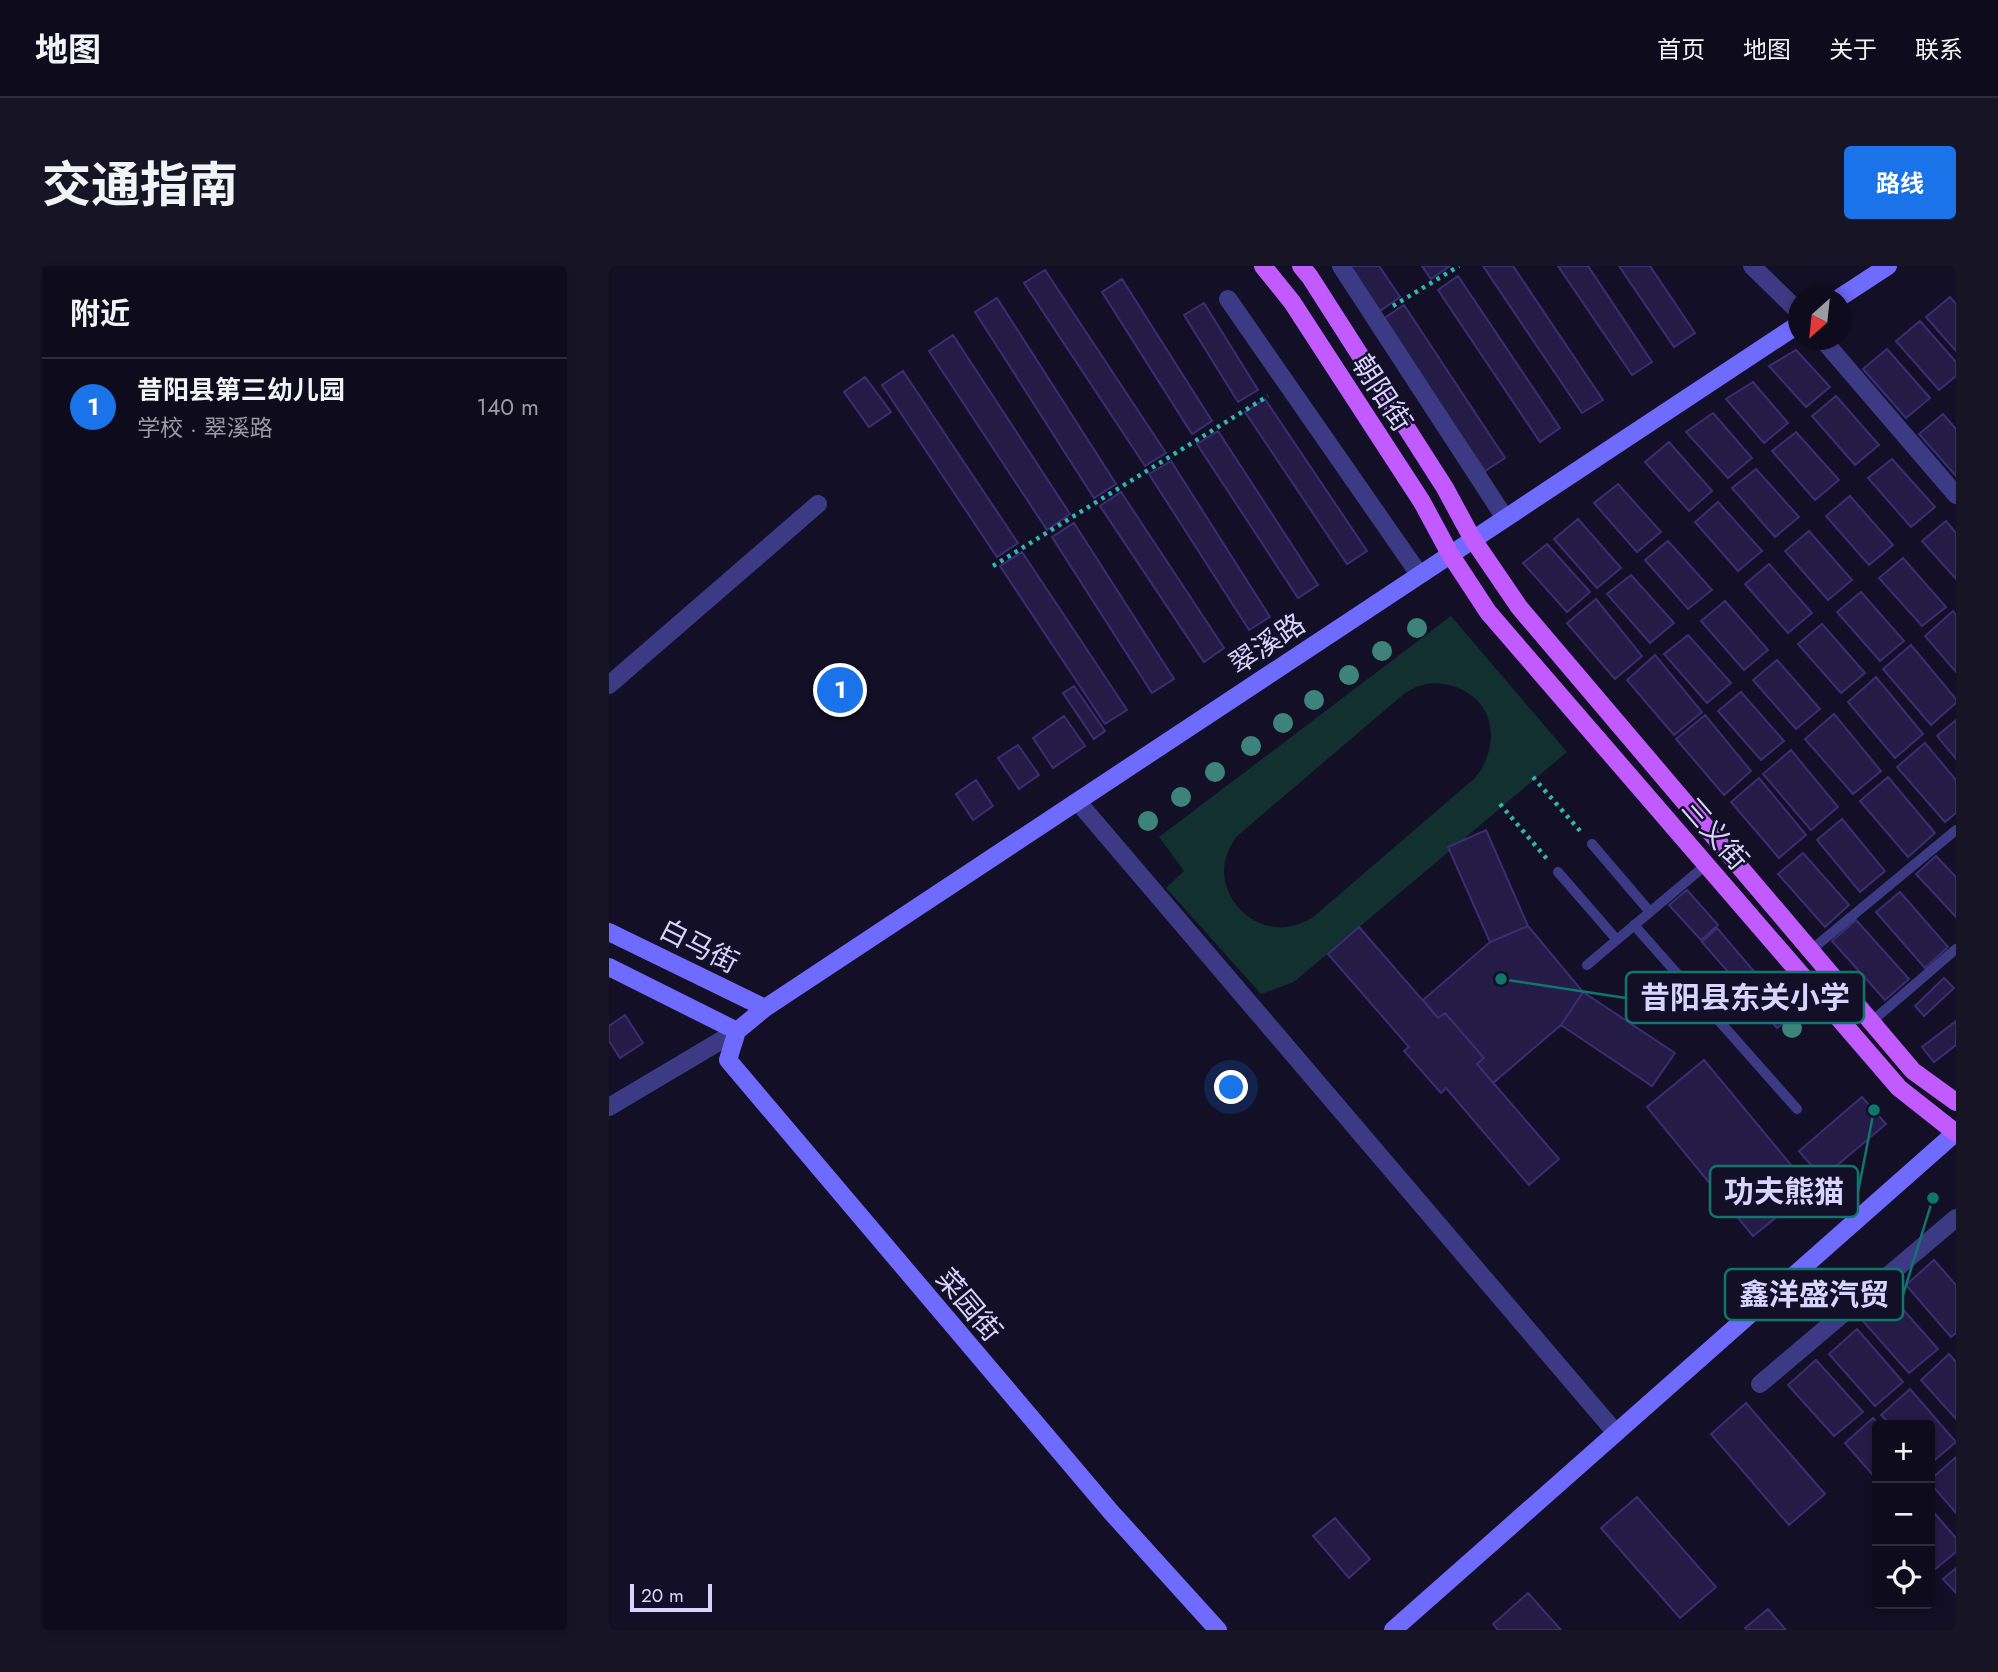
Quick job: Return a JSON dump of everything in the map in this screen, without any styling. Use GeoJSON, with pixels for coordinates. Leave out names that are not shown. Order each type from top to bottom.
{"type":"FeatureCollection","features":[{"type":"Feature","properties":{"kind":"main road","name":"朝阳街"},"geometry":{"type":"LineString","coordinates":[[1263,266],[1292,302],[1422,502],[1450,554]]}},
{"type":"Feature","properties":{"kind":"main road","name":"朝阳街"},"geometry":{"type":"LineString","coordinates":[[1301,266],[1445,488],[1472,538]]}},
{"type":"Feature","properties":{"kind":"main road","name":"三义街"},"geometry":{"type":"LineString","coordinates":[[1472,538],[1518,607],[1913,1071],[1956,1102]]}},
{"type":"Feature","properties":{"kind":"main road","name":"三义街"},"geometry":{"type":"LineString","coordinates":[[1450,554],[1488,612],[1899,1088],[1956,1133]]}},
{"type":"Feature","properties":{"kind":"street"},"geometry":{"type":"LineString","coordinates":[[1341,266],[1505,518]]}},
{"type":"Feature","properties":{"kind":"street"},"geometry":{"type":"LineString","coordinates":[[1752,266],[1788,302]]}},
{"type":"Feature","properties":{"kind":"street"},"geometry":{"type":"LineString","coordinates":[[1851,290],[1888,266]]}},
{"type":"Feature","properties":{"kind":"street"},"geometry":{"type":"LineString","coordinates":[[1228,299],[1419,574]]}},
{"type":"Feature","properties":{"kind":"street","name":"翠溪路"},"geometry":{"type":"LineString","coordinates":[[765,1008],[1788,331]]}},
{"type":"Feature","properties":{"kind":"street"},"geometry":{"type":"LineString","coordinates":[[1832,350],[1956,495]]}},
{"type":"Feature","properties":{"kind":"street"},"geometry":{"type":"LineString","coordinates":[[609,685],[818,504]]}},
{"type":"Feature","properties":{"kind":"street"},"geometry":{"type":"LineString","coordinates":[[1077,802],[1616,1433]]}},
{"type":"Feature","properties":{"kind":"street","name":"白马街"},"geometry":{"type":"LineString","coordinates":[[609,932],[765,1008]]}},
{"type":"Feature","properties":{"kind":"street","name":"白马街"},"geometry":{"type":"LineString","coordinates":[[609,967],[737,1031]]}},
{"type":"Feature","properties":{"kind":"street"},"geometry":{"type":"LineString","coordinates":[[609,1107],[737,1031],[765,1008]]}},
{"type":"Feature","properties":{"kind":"street","name":"菜园街"},"geometry":{"type":"LineString","coordinates":[[737,1031],[728,1060],[1111,1512],[1218,1630]]}},
{"type":"Feature","properties":{"kind":"street"},"geometry":{"type":"LineString","coordinates":[[1393,1630],[1956,1133]]}},
{"type":"Feature","properties":{"kind":"street"},"geometry":{"type":"LineString","coordinates":[[1760,1384],[1956,1218]]}},
{"type":"Feature","properties":{"kind":"lane"},"geometry":{"type":"LineString","coordinates":[[1811,950],[1956,830]]}},
{"type":"Feature","properties":{"kind":"lane"},"geometry":{"type":"LineString","coordinates":[[1592,844],[1650,912]]}},
{"type":"Feature","properties":{"kind":"lane"},"geometry":{"type":"LineString","coordinates":[[1587,965],[1707,864]]}},
{"type":"Feature","properties":{"kind":"lane"},"geometry":{"type":"LineString","coordinates":[[1558,872],[1617,940]]}},
{"type":"Feature","properties":{"kind":"lane"},"geometry":{"type":"LineString","coordinates":[[1634,925],[1797,1109]]}},
{"type":"Feature","properties":{"kind":"lane"},"geometry":{"type":"LineString","coordinates":[[1871,1022],[1956,950]]}},
{"type":"Feature","properties":{"kind":"path"},"geometry":{"type":"LineString","coordinates":[[1375,318],[1459,266]]}},
{"type":"Feature","properties":{"kind":"path"},"geometry":{"type":"LineString","coordinates":[[993,566],[1287,384]]}},
{"type":"Feature","properties":{"kind":"path"},"geometry":{"type":"LineString","coordinates":[[1533,777],[1592,844]]}},
{"type":"Feature","properties":{"kind":"path"},"geometry":{"type":"LineString","coordinates":[[1500,804],[1558,872]]}},
{"type":"Feature","properties":{"kind":"green space"},"geometry":{"type":"Polygon","coordinates":[[[1451,616],[1567,752],[1294,982],[1261,994],[1166,888],[1184,871],[1159,837],[1451,616]],[[1432,683],[1405,693],[1236,837],[1227,854],[1224,872],[1230,895],[1244,913],[1264,925],[1275,927],[1294,926],[1312,918],[1476,777],[1486,761],[1490,744],[1491,729],[1487,714],[1479,702],[1467,692],[1432,683]]]}},
{"type":"Feature","properties":{"kind":"building"},"geometry":{"type":"Polygon","coordinates":[[[1349,266],[1379,266],[1400,297],[1380,311],[1349,266]]]}},
{"type":"Feature","properties":{"kind":"building"},"geometry":{"type":"Polygon","coordinates":[[[1422,266],[1450,266],[1431,279],[1422,266]]]}},
{"type":"Feature","properties":{"kind":"building"},"geometry":{"type":"Polygon","coordinates":[[[1483,266],[1513,266],[1603,400],[1582,413],[1483,266]]]}},
{"type":"Feature","properties":{"kind":"building"},"geometry":{"type":"Polygon","coordinates":[[[1558,266],[1588,266],[1652,362],[1632,375],[1558,266]]]}},
{"type":"Feature","properties":{"kind":"building"},"geometry":{"type":"Polygon","coordinates":[[[1619,266],[1650,266],[1695,333],[1674,347],[1619,266]]]}},
{"type":"Feature","properties":{"kind":"building"},"geometry":{"type":"Polygon","coordinates":[[[1045,270],[1166,453],[1145,466],[1024,283],[1045,270]]]}},
{"type":"Feature","properties":{"kind":"building"},"geometry":{"type":"Polygon","coordinates":[[[1458,276],[1560,428],[1540,442],[1438,290],[1458,276]]]}},
{"type":"Feature","properties":{"kind":"building"},"geometry":{"type":"Polygon","coordinates":[[[1122,279],[1212,421],[1192,434],[1102,292],[1122,279]]]}},
{"type":"Feature","properties":{"kind":"building"},"geometry":{"type":"Polygon","coordinates":[[[1950,297],[1956,304],[1956,351],[1926,317],[1950,297]]]}},
{"type":"Feature","properties":{"kind":"building"},"geometry":{"type":"Polygon","coordinates":[[[997,298],[1116,484],[1094,498],[975,312],[997,298]]]}},
{"type":"Feature","properties":{"kind":"building"},"geometry":{"type":"Polygon","coordinates":[[[1204,303],[1258,390],[1238,402],[1184,315],[1204,303]]]}},
{"type":"Feature","properties":{"kind":"building"},"geometry":{"type":"Polygon","coordinates":[[[1404,305],[1505,458],[1485,471],[1383,319],[1404,305]]]}},
{"type":"Feature","properties":{"kind":"building"},"geometry":{"type":"Polygon","coordinates":[[[1920,321],[1956,362],[1956,376],[1939,390],[1896,341],[1920,321]]]}},
{"type":"Feature","properties":{"kind":"building"},"geometry":{"type":"Polygon","coordinates":[[[953,335],[1070,514],[1047,530],[929,351],[953,335]]]}},
{"type":"Feature","properties":{"kind":"building"},"geometry":{"type":"Polygon","coordinates":[[[1887,349],[1930,398],[1906,418],[1863,369],[1887,349]]]}},
{"type":"Feature","properties":{"kind":"building"},"geometry":{"type":"Polygon","coordinates":[[[1796,350],[1830,387],[1806,407],[1769,366],[1796,350]]]}},
{"type":"Feature","properties":{"kind":"building"},"geometry":{"type":"Polygon","coordinates":[[[903,371],[1018,543],[997,557],[882,385],[903,371]]]}},
{"type":"Feature","properties":{"kind":"building"},"geometry":{"type":"Polygon","coordinates":[[[865,377],[891,412],[869,427],[844,392],[865,377]]]}},
{"type":"Feature","properties":{"kind":"building"},"geometry":{"type":"Polygon","coordinates":[[[1753,382],[1788,423],[1764,443],[1726,399],[1753,382]]]}},
{"type":"Feature","properties":{"kind":"building"},"geometry":{"type":"Polygon","coordinates":[[[1836,396],[1879,445],[1855,465],[1812,416],[1836,396]]]}},
{"type":"Feature","properties":{"kind":"building"},"geometry":{"type":"Polygon","coordinates":[[[1265,399],[1367,551],[1347,564],[1245,412],[1265,399]]]}},
{"type":"Feature","properties":{"kind":"building"},"geometry":{"type":"Polygon","coordinates":[[[1713,413],[1752,458],[1728,478],[1686,432],[1713,413]]]}},
{"type":"Feature","properties":{"kind":"building"},"geometry":{"type":"Polygon","coordinates":[[[1943,414],[1956,429],[1956,476],[1919,434],[1943,414]]]}},
{"type":"Feature","properties":{"kind":"building"},"geometry":{"type":"Polygon","coordinates":[[[1218,431],[1318,585],[1298,598],[1197,444],[1218,431]]]}},
{"type":"Feature","properties":{"kind":"building"},"geometry":{"type":"Polygon","coordinates":[[[1796,432],[1839,480],[1815,500],[1772,451],[1796,432]]]}},
{"type":"Feature","properties":{"kind":"building"},"geometry":{"type":"Polygon","coordinates":[[[1669,442],[1712,491],[1689,511],[1645,462],[1669,442]]]}},
{"type":"Feature","properties":{"kind":"building"},"geometry":{"type":"Polygon","coordinates":[[[1892,459],[1935,507],[1911,527],[1868,478],[1892,459]]]}},
{"type":"Feature","properties":{"kind":"building"},"geometry":{"type":"Polygon","coordinates":[[[1171,461],[1270,617],[1249,630],[1149,474],[1171,461]]]}},
{"type":"Feature","properties":{"kind":"building"},"geometry":{"type":"Polygon","coordinates":[[[1756,469],[1799,517],[1775,537],[1732,488],[1756,469]]]}},
{"type":"Feature","properties":{"kind":"building"},"geometry":{"type":"Polygon","coordinates":[[[1618,484],[1661,532],[1637,552],[1594,503],[1618,484]]]}},
{"type":"Feature","properties":{"kind":"building"},"geometry":{"type":"Polygon","coordinates":[[[1121,492],[1224,648],[1204,662],[1100,506],[1121,492]]]}},
{"type":"Feature","properties":{"kind":"building"},"geometry":{"type":"Polygon","coordinates":[[[1850,496],[1893,545],[1869,565],[1826,516],[1850,496]]]}},
{"type":"Feature","properties":{"kind":"building"},"geometry":{"type":"Polygon","coordinates":[[[1718,502],[1762,551],[1738,571],[1695,522],[1718,502]]]}},
{"type":"Feature","properties":{"kind":"building"},"geometry":{"type":"Polygon","coordinates":[[[1578,519],[1621,568],[1597,588],[1554,539],[1578,519]]]}},
{"type":"Feature","properties":{"kind":"building"},"geometry":{"type":"Polygon","coordinates":[[[1946,521],[1956,533],[1956,579],[1922,541],[1946,521]]]}},
{"type":"Feature","properties":{"kind":"building"},"geometry":{"type":"Polygon","coordinates":[[[1074,523],[1174,679],[1152,693],[1052,537],[1074,523]]]}},
{"type":"Feature","properties":{"kind":"building"},"geometry":{"type":"Polygon","coordinates":[[[1809,531],[1852,580],[1828,600],[1785,551],[1809,531]]]}},
{"type":"Feature","properties":{"kind":"building"},"geometry":{"type":"Polygon","coordinates":[[[1668,541],[1712,590],[1688,609],[1645,560],[1668,541]]]}},
{"type":"Feature","properties":{"kind":"building"},"geometry":{"type":"Polygon","coordinates":[[[1547,544],[1590,592],[1567,612],[1523,563],[1547,544]]]}},
{"type":"Feature","properties":{"kind":"building"},"geometry":{"type":"Polygon","coordinates":[[[1022,552],[1127,710],[1105,724],[1000,566],[1022,552]]]}},
{"type":"Feature","properties":{"kind":"building"},"geometry":{"type":"Polygon","coordinates":[[[1903,558],[1946,607],[1922,626],[1879,578],[1903,558]]]}},
{"type":"Feature","properties":{"kind":"building"},"geometry":{"type":"Polygon","coordinates":[[[1769,564],[1812,613],[1788,633],[1745,584],[1769,564]]]}},
{"type":"Feature","properties":{"kind":"building"},"geometry":{"type":"Polygon","coordinates":[[[1631,575],[1674,623],[1650,643],[1607,594],[1631,575]]]}},
{"type":"Feature","properties":{"kind":"building"},"geometry":{"type":"Polygon","coordinates":[[[1861,592],[1904,641],[1880,661],[1837,612],[1861,592]]]}},
{"type":"Feature","properties":{"kind":"building"},"geometry":{"type":"Polygon","coordinates":[[[1596,599],[1642,656],[1615,679],[1567,623],[1596,599]]]}},
{"type":"Feature","properties":{"kind":"building"},"geometry":{"type":"Polygon","coordinates":[[[1725,601],[1768,650],[1744,670],[1701,621],[1725,601]]]}},
{"type":"Feature","properties":{"kind":"building"},"geometry":{"type":"Polygon","coordinates":[[[1953,611],[1956,615],[1956,672],[1925,636],[1953,611]]]}},
{"type":"Feature","properties":{"kind":"building"},"geometry":{"type":"Polygon","coordinates":[[[1822,624],[1865,673],[1841,693],[1798,644],[1822,624]]]}},
{"type":"Feature","properties":{"kind":"building"},"geometry":{"type":"Polygon","coordinates":[[[1688,635],[1731,683],[1707,703],[1664,654],[1688,635]]]}},
{"type":"Feature","properties":{"kind":"building"},"geometry":{"type":"Polygon","coordinates":[[[1911,645],[1956,699],[1956,703],[1931,725],[1883,669],[1911,645]]]}},
{"type":"Feature","properties":{"kind":"building"},"geometry":{"type":"Polygon","coordinates":[[[1655,655],[1702,712],[1674,735],[1627,680],[1655,655]]]}},
{"type":"Feature","properties":{"kind":"building"},"geometry":{"type":"Polygon","coordinates":[[[1777,660],[1820,709],[1796,729],[1753,680],[1777,660]]]}},
{"type":"Feature","properties":{"kind":"building"},"geometry":{"type":"Polygon","coordinates":[[[1876,677],[1923,734],[1895,758],[1848,702],[1876,677]]]}},
{"type":"Feature","properties":{"kind":"building"},"geometry":{"type":"Polygon","coordinates":[[[1074,686],[1105,731],[1094,739],[1063,693],[1074,686]]]}},
{"type":"Feature","properties":{"kind":"building"},"geometry":{"type":"Polygon","coordinates":[[[1741,692],[1784,741],[1761,760],[1718,711],[1741,692]]]}},
{"type":"Feature","properties":{"kind":"building"},"geometry":{"type":"Polygon","coordinates":[[[1834,714],[1881,771],[1853,794],[1805,739],[1834,714]]]}},
{"type":"Feature","properties":{"kind":"building"},"geometry":{"type":"Polygon","coordinates":[[[1705,715],[1751,771],[1724,795],[1676,739],[1705,715]]]}},
{"type":"Feature","properties":{"kind":"building"},"geometry":{"type":"Polygon","coordinates":[[[1064,716],[1085,746],[1053,768],[1033,738],[1064,716]]]}},
{"type":"Feature","properties":{"kind":"building"},"geometry":{"type":"Polygon","coordinates":[[[1956,720],[1956,759],[1937,736],[1956,720]]]}},
{"type":"Feature","properties":{"kind":"building"},"geometry":{"type":"Polygon","coordinates":[[[1925,743],[1956,780],[1956,813],[1945,822],[1897,767],[1925,743]]]}},
{"type":"Feature","properties":{"kind":"building"},"geometry":{"type":"Polygon","coordinates":[[[1018,745],[1039,775],[1019,789],[998,758],[1018,745]]]}},
{"type":"Feature","properties":{"kind":"building"},"geometry":{"type":"Polygon","coordinates":[[[1791,750],[1838,807],[1811,830],[1763,774],[1791,750]]]}},
{"type":"Feature","properties":{"kind":"building"},"geometry":{"type":"Polygon","coordinates":[[[1888,777],[1935,833],[1908,857],[1860,801],[1888,777]]]}},
{"type":"Feature","properties":{"kind":"building"},"geometry":{"type":"Polygon","coordinates":[[[1759,778],[1806,835],[1779,858],[1731,802],[1759,778]]]}},
{"type":"Feature","properties":{"kind":"building"},"geometry":{"type":"Polygon","coordinates":[[[976,780],[993,806],[973,820],[956,794],[976,780]]]}},
{"type":"Feature","properties":{"kind":"building"},"geometry":{"type":"Polygon","coordinates":[[[1842,819],[1885,871],[1860,892],[1817,840],[1842,819]]]}},
{"type":"Feature","properties":{"kind":"building"},"geometry":{"type":"Polygon","coordinates":[[[1486,830],[1528,926],[1490,942],[1448,847],[1486,830]]]}},
{"type":"Feature","properties":{"kind":"building"},"geometry":{"type":"Polygon","coordinates":[[[1803,853],[1849,905],[1825,927],[1778,874],[1803,853]]]}},
{"type":"Feature","properties":{"kind":"building"},"geometry":{"type":"Polygon","coordinates":[[[1936,856],[1956,877],[1956,917],[1916,874],[1936,856]]]}},
{"type":"Feature","properties":{"kind":"building"},"geometry":{"type":"Polygon","coordinates":[[[1687,890],[1718,925],[1701,940],[1669,905],[1687,890]]]}},
{"type":"Feature","properties":{"kind":"building"},"geometry":{"type":"Polygon","coordinates":[[[1900,892],[1948,947],[1925,968],[1876,912],[1900,892]]]}},
{"type":"Feature","properties":{"kind":"building"},"geometry":{"type":"Polygon","coordinates":[[[1856,920],[1909,979],[1885,1000],[1832,941],[1856,920]]]}},
{"type":"Feature","properties":{"kind":"building"},"geometry":{"type":"Polygon","coordinates":[[[1528,926],[1583,992],[1561,1025],[1493,1083],[1477,1064],[1484,1058],[1445,1013],[1438,1018],[1423,1000],[1490,942],[1528,926]]]}},
{"type":"Feature","properties":{"kind":"building"},"geometry":{"type":"Polygon","coordinates":[[[1359,927],[1438,1018],[1445,1013],[1484,1058],[1477,1064],[1559,1159],[1529,1185],[1446,1088],[1441,1093],[1404,1051],[1409,1047],[1328,954],[1359,927]]]}},
{"type":"Feature","properties":{"kind":"building"},"geometry":{"type":"Polygon","coordinates":[[[1717,928],[1792,1016],[1777,1028],[1702,942],[1717,928]]]}},
{"type":"Feature","properties":{"kind":"building"},"geometry":{"type":"Polygon","coordinates":[[[1944,978],[1954,988],[1924,1016],[1915,1006],[1944,978]]]}},
{"type":"Feature","properties":{"kind":"building"},"geometry":{"type":"Polygon","coordinates":[[[1583,992],[1675,1053],[1652,1086],[1561,1025],[1583,992]]]}},
{"type":"Feature","properties":{"kind":"building"},"geometry":{"type":"Polygon","coordinates":[[[625,1015],[643,1043],[620,1058],[609,1041],[609,1026],[625,1015]]]}},
{"type":"Feature","properties":{"kind":"building"},"geometry":{"type":"Polygon","coordinates":[[[1956,1021],[1956,1045],[1934,1062],[1922,1047],[1956,1021]]]}},
{"type":"Feature","properties":{"kind":"building"},"geometry":{"type":"Polygon","coordinates":[[[1704,1060],[1811,1189],[1753,1236],[1647,1107],[1704,1060]]]}},
{"type":"Feature","properties":{"kind":"building"},"geometry":{"type":"Polygon","coordinates":[[[1862,1097],[1886,1124],[1822,1178],[1799,1151],[1862,1097]]]}},
{"type":"Feature","properties":{"kind":"building"},"geometry":{"type":"Polygon","coordinates":[[[1934,1260],[1956,1285],[1956,1333],[1951,1337],[1906,1285],[1934,1260]]]}},
{"type":"Feature","properties":{"kind":"building"},"geometry":{"type":"Polygon","coordinates":[[[1891,1296],[1938,1349],[1909,1373],[1863,1321],[1891,1296]]]}},
{"type":"Feature","properties":{"kind":"building"},"geometry":{"type":"Polygon","coordinates":[[[1857,1329],[1903,1382],[1875,1406],[1829,1354],[1857,1329]]]}},
{"type":"Feature","properties":{"kind":"building"},"geometry":{"type":"Polygon","coordinates":[[[1949,1354],[1956,1362],[1956,1419],[1921,1380],[1949,1354]]]}},
{"type":"Feature","properties":{"kind":"building"},"geometry":{"type":"Polygon","coordinates":[[[1816,1360],[1863,1412],[1834,1436],[1788,1385],[1816,1360]]]}},
{"type":"Feature","properties":{"kind":"building"},"geometry":{"type":"Polygon","coordinates":[[[1910,1389],[1956,1442],[1935,1460],[1935,1420],[1886,1420],[1881,1415],[1910,1389]]]}},
{"type":"Feature","properties":{"kind":"building"},"geometry":{"type":"Polygon","coordinates":[[[1746,1403],[1825,1494],[1789,1525],[1711,1434],[1746,1403]]]}},
{"type":"Feature","properties":{"kind":"building"},"geometry":{"type":"Polygon","coordinates":[[[1873,1418],[1875,1420],[1872,1420],[1872,1474],[1845,1443],[1873,1418]]]}},
{"type":"Feature","properties":{"kind":"building"},"geometry":{"type":"Polygon","coordinates":[[[1956,1457],[1956,1513],[1935,1489],[1935,1476],[1956,1457]]]}},
{"type":"Feature","properties":{"kind":"building"},"geometry":{"type":"Polygon","coordinates":[[[1637,1497],[1716,1587],[1680,1618],[1601,1528],[1637,1497]]]}},
{"type":"Feature","properties":{"kind":"building"},"geometry":{"type":"Polygon","coordinates":[[[1935,1514],[1956,1538],[1956,1552],[1935,1569],[1935,1514]]]}},
{"type":"Feature","properties":{"kind":"building"},"geometry":{"type":"Polygon","coordinates":[[[1335,1518],[1370,1559],[1349,1578],[1313,1536],[1335,1518]]]}},
{"type":"Feature","properties":{"kind":"building"},"geometry":{"type":"Polygon","coordinates":[[[1956,1568],[1956,1593],[1943,1579],[1956,1568]]]}},
{"type":"Feature","properties":{"kind":"building"},"geometry":{"type":"Polygon","coordinates":[[[1528,1593],[1561,1630],[1498,1630],[1493,1624],[1528,1593]]]}},
{"type":"Feature","properties":{"kind":"building"},"geometry":{"type":"Polygon","coordinates":[[[1768,1609],[1786,1630],[1745,1628],[1768,1609]]]}},
{"type":"Feature","properties":{"kind":"place","name":"昔阳县第三幼儿园"},"geometry":{"type":"Point","coordinates":[840,690]}},
{"type":"Feature","properties":{"kind":"place","name":"昔阳县东关小学"},"geometry":{"type":"Point","coordinates":[1501,979]}},
{"type":"Feature","properties":{"kind":"place","name":"功夫熊猫"},"geometry":{"type":"Point","coordinates":[1874,1110]}},
{"type":"Feature","properties":{"kind":"place","name":"鑫洋盛汽贸"},"geometry":{"type":"Point","coordinates":[1933,1198]}}]}
